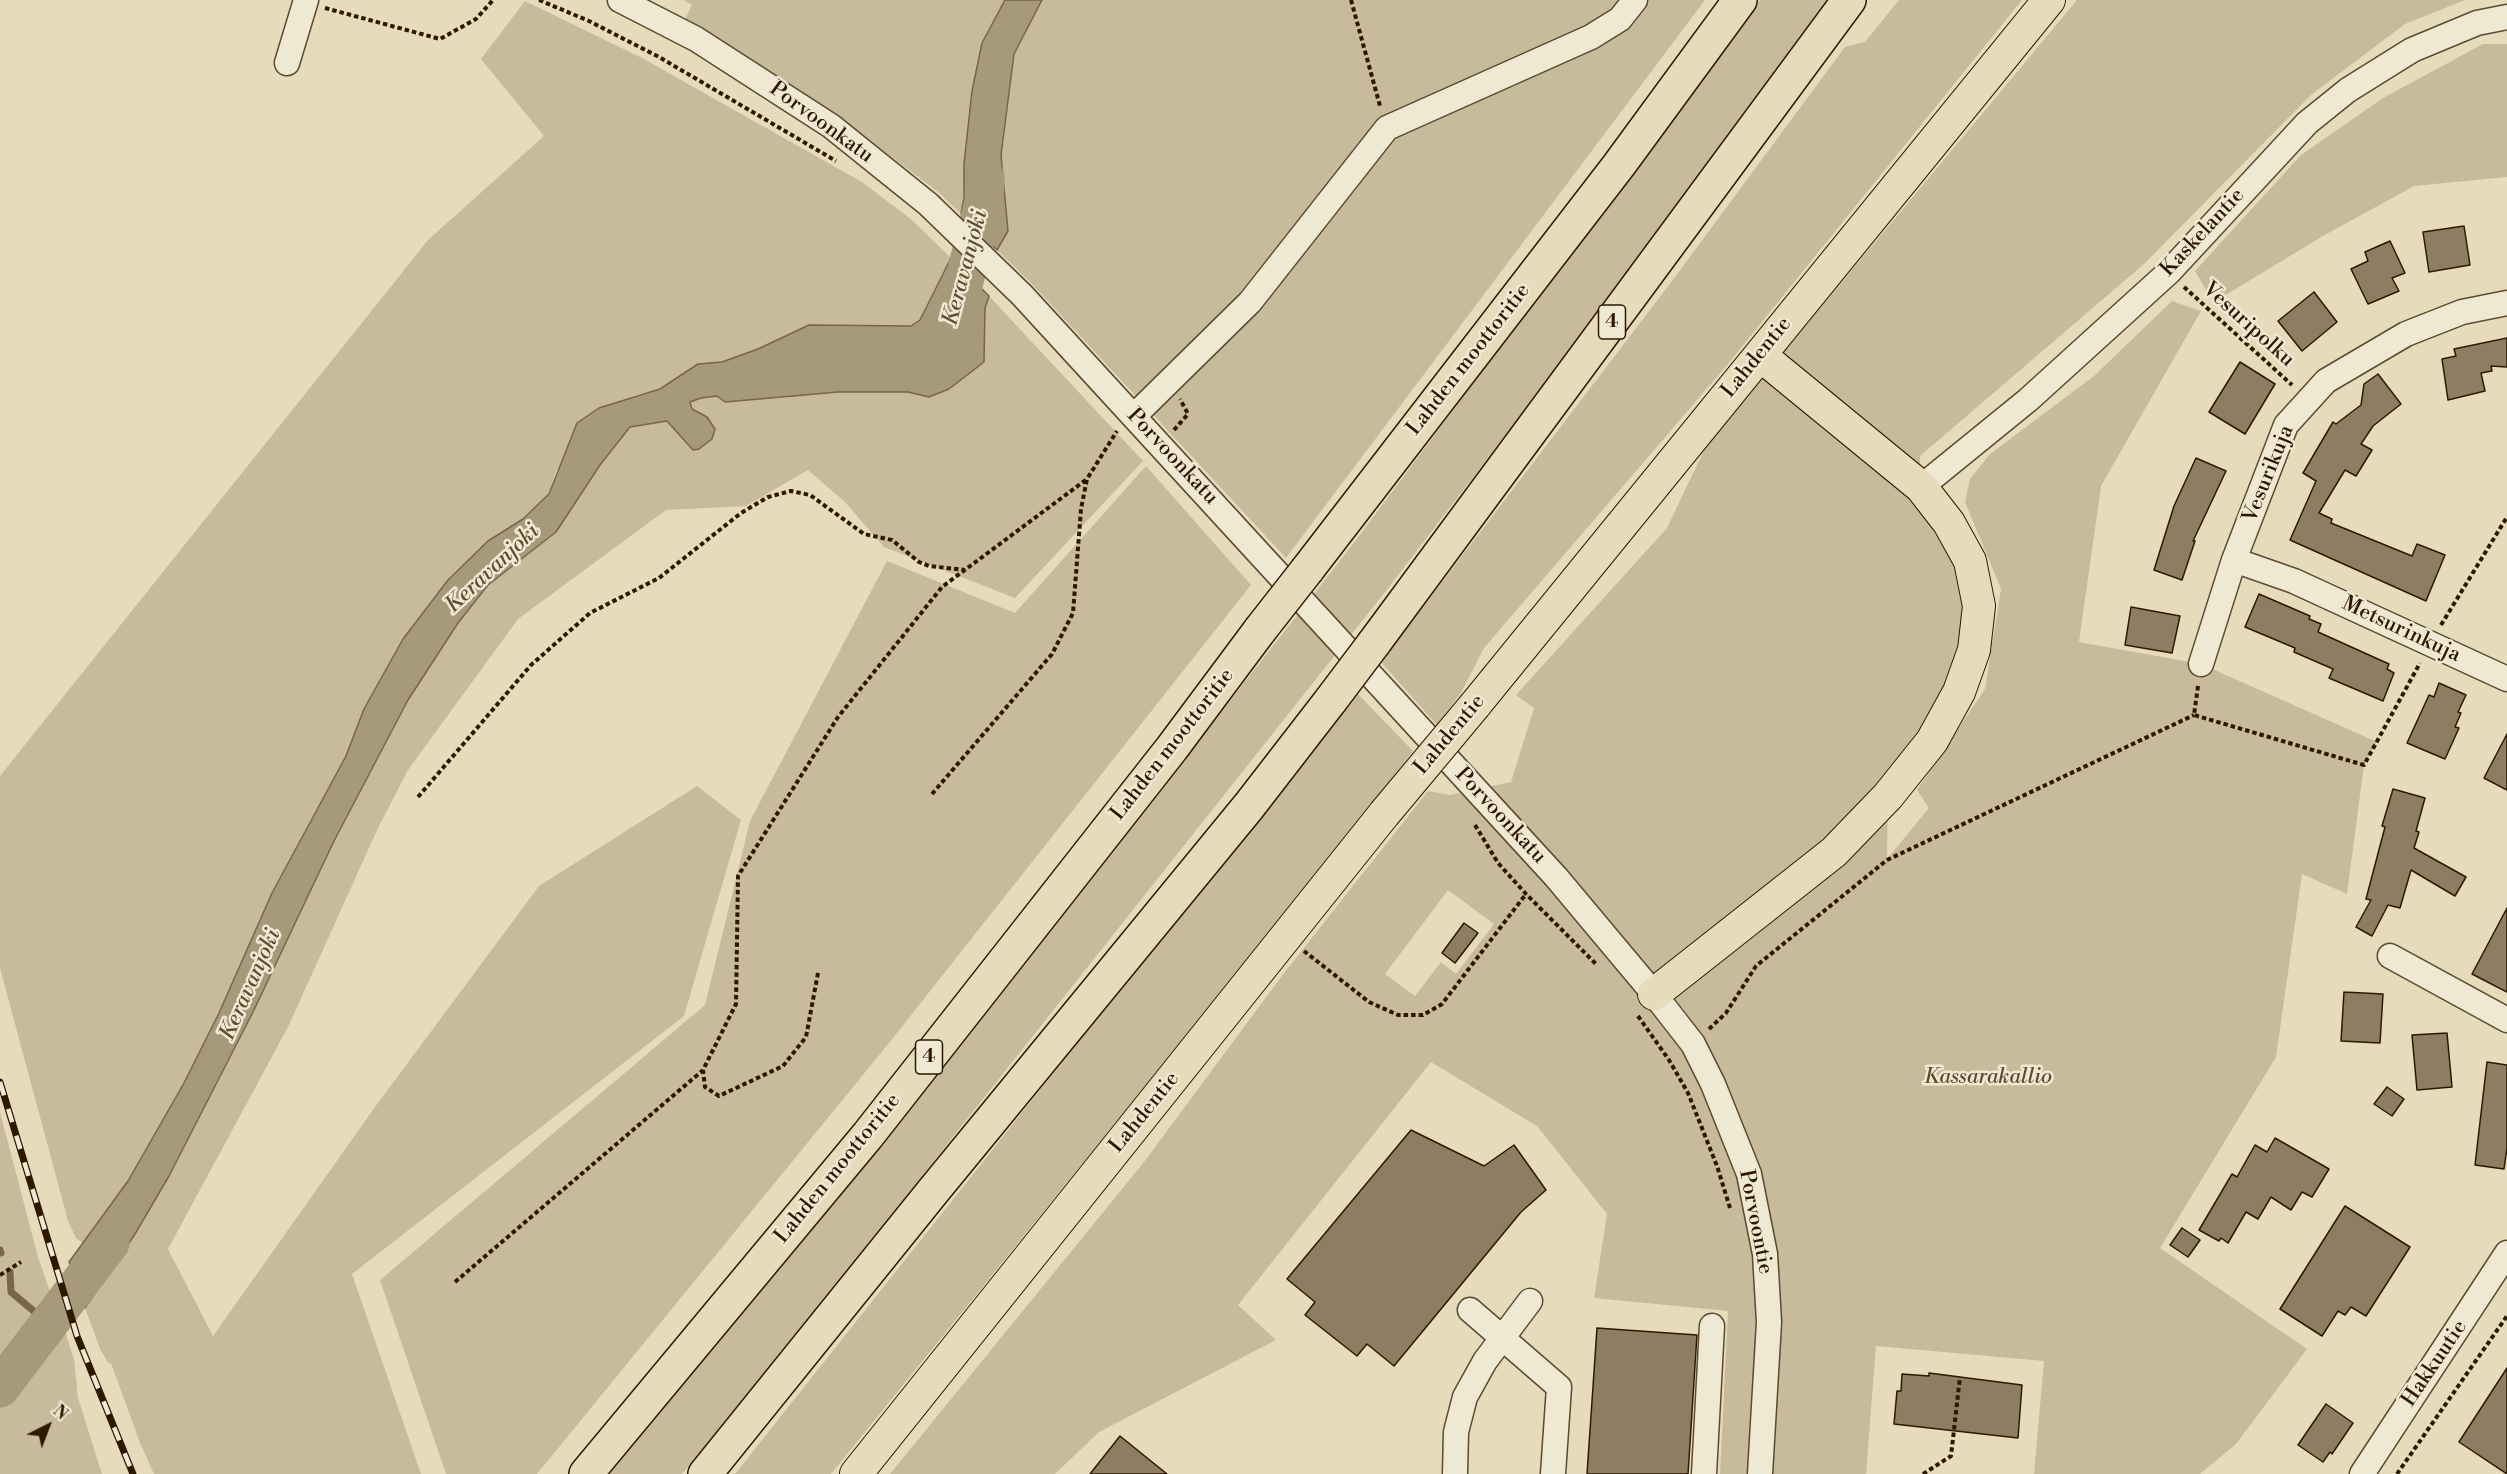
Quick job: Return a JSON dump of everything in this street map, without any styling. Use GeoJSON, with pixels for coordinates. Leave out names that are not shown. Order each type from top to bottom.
{"type":"FeatureCollection","features":[{"type":"Feature","properties":{"kind":"highway","name":"Lahden moottoritie"},"geometry":{"type":"LineString","coordinates":[[586,1474],[868,1135],[1165,757],[1260,630],[1619,165],[1740,0]]}},
{"type":"Feature","properties":{"kind":"highway","name":"4"},"geometry":{"type":"LineString","coordinates":[[705,1474],[1249,806],[1374,643],[1849,0]]}},
{"type":"Feature","properties":{"kind":"main road","name":"Lahdentie"},"geometry":{"type":"LineString","coordinates":[[856,1474],[1384,814],[2049,0]]}},
{"type":"Feature","properties":{"kind":"main road"},"geometry":{"type":"LineString","coordinates":[[1645,1004],[1834,852],[1888,796],[1932,741],[1959,692],[1974,650],[1979,606],[1977,595],[1970,561],[1949,523],[1921,488],[1760,355]]}},
{"type":"Feature","properties":{"kind":"street","name":"Porvoonkatu"},"geometry":{"type":"LineString","coordinates":[[620,0],[696,39],[831,126],[927,204],[1022,296],[1522,840],[1645,1004]]}},
{"type":"Feature","properties":{"kind":"street"},"geometry":{"type":"LineString","coordinates":[[1134,416],[1250,302],[1388,128],[1592,37],[1620,19],[1635,0]]}},
{"type":"Feature","properties":{"kind":"street"},"geometry":{"type":"LineString","coordinates":[[287,63],[306,1]]}},
{"type":"Feature","properties":{"kind":"street","name":"Kaskelantie"},"geometry":{"type":"LineString","coordinates":[[1921,488],[2028,400],[2169,272],[2307,123],[2348,90],[2412,50],[2477,23],[2507,17]]}},
{"type":"Feature","properties":{"kind":"street","name":"Vesurikuja"},"geometry":{"type":"LineString","coordinates":[[2201,664],[2234,560],[2286,425],[2326,381],[2406,334],[2462,312],[2507,303]]}},
{"type":"Feature","properties":{"kind":"street","name":"Metsurinkuja"},"geometry":{"type":"LineString","coordinates":[[2234,560],[2294,581],[2507,679]]}},
{"type":"Feature","properties":{"kind":"street"},"geometry":{"type":"LineString","coordinates":[[2390,956],[2507,1020]]}},
{"type":"Feature","properties":{"kind":"street","name":"Porvoontie"},"geometry":{"type":"LineString","coordinates":[[1645,1004],[1693,1044],[1713,1084],[1749,1174],[1765,1254],[1769,1322],[1760,1474]]}},
{"type":"Feature","properties":{"kind":"street","name":"Hakkuutie"},"geometry":{"type":"LineString","coordinates":[[2362,1474],[2507,1254]]}},
{"type":"Feature","properties":{"kind":"street"},"geometry":{"type":"LineString","coordinates":[[1455,1474],[1456,1432],[1465,1397],[1485,1361],[1530,1301]]}},
{"type":"Feature","properties":{"kind":"street"},"geometry":{"type":"LineString","coordinates":[[1470,1310],[1559,1387],[1553,1474]]}},
{"type":"Feature","properties":{"kind":"street"},"geometry":{"type":"LineString","coordinates":[[1704,1474],[1712,1326]]}},
{"type":"Feature","properties":{"kind":"path"},"geometry":{"type":"LineString","coordinates":[[306,1],[440,39],[476,19],[493,0]]}},
{"type":"Feature","properties":{"kind":"path"},"geometry":{"type":"LineString","coordinates":[[539,0],[589,21],[659,57],[842,165]]}},
{"type":"Feature","properties":{"kind":"path"},"geometry":{"type":"LineString","coordinates":[[1351,0],[1372,84],[1388,128]]}},
{"type":"Feature","properties":{"kind":"path","name":"Vesuripolku"},"geometry":{"type":"LineString","coordinates":[[2169,272],[2308,400]]}},
{"type":"Feature","properties":{"kind":"path"},"geometry":{"type":"LineString","coordinates":[[932,794],[1052,654],[1073,613],[1081,509],[1087,479],[1111,438]]}},
{"type":"Feature","properties":{"kind":"path"},"geometry":{"type":"LineString","coordinates":[[455,1282],[703,1070],[736,1004],[738,876],[838,717],[942,587],[1087,479]]}},
{"type":"Feature","properties":{"kind":"path"},"geometry":{"type":"LineString","coordinates":[[418,797],[531,665],[590,613],[659,578],[741,513],[768,497],[791,491],[810,495],[864,534],[892,540],[929,566],[965,570]]}},
{"type":"Feature","properties":{"kind":"path"},"geometry":{"type":"LineString","coordinates":[[1670,1060],[1693,1044],[1726,1013],[1756,966],[1887,860],[2194,715],[2364,765],[2430,643],[2507,517]]}},
{"type":"Feature","properties":{"kind":"path"},"geometry":{"type":"LineString","coordinates":[[2194,715],[2201,664]]}},
{"type":"Feature","properties":{"kind":"path"},"geometry":{"type":"LineString","coordinates":[[1470,816],[1498,863],[1601,968]]}},
{"type":"Feature","properties":{"kind":"path"},"geometry":{"type":"LineString","coordinates":[[1286,937],[1370,1002],[1398,1015],[1423,1015],[1442,1004],[1526,894]]}},
{"type":"Feature","properties":{"kind":"path"},"geometry":{"type":"LineString","coordinates":[[703,1070],[705,1087],[719,1096],[783,1066],[806,1037],[818,973]]}},
{"type":"Feature","properties":{"kind":"path"},"geometry":{"type":"LineString","coordinates":[[1645,1004],[1670,1060],[1688,1093],[1717,1166],[1731,1209]]}},
{"type":"Feature","properties":{"kind":"path"},"geometry":{"type":"LineString","coordinates":[[0,1275],[21,1262]]}},
{"type":"Feature","properties":{"kind":"path"},"geometry":{"type":"LineString","coordinates":[[2397,1474],[2507,1316]]}},
{"type":"Feature","properties":{"kind":"path"},"geometry":{"type":"LineString","coordinates":[[1923,1474],[1951,1456],[1960,1377]]}},
{"type":"Feature","properties":{"kind":"green space"},"geometry":{"type":"Polygon","coordinates":[[[683,0],[1005,0],[982,43],[972,91],[961,214],[937,191],[829,110],[685,19],[692,5],[683,0]]]}},
{"type":"Feature","properties":{"kind":"green space"},"geometry":{"type":"Polygon","coordinates":[[[1042,0],[1705,0],[1286,558],[1030,282],[997,250],[1008,230],[1001,155],[1014,54],[1042,0]]]}},
{"type":"Feature","properties":{"kind":"green space"},"geometry":{"type":"Polygon","coordinates":[[[1760,0],[1830,0],[1585,331],[1389,587],[682,1474],[608,1474],[899,1122],[1353,544],[1760,0]]]}},
{"type":"Feature","properties":{"kind":"green space"},"geometry":{"type":"Polygon","coordinates":[[[1899,0],[2022,0],[1728,364],[1484,648],[1462,691],[1437,725],[1381,662],[1672,281],[1845,47],[1865,42],[1899,0]]]}},
{"type":"Feature","properties":{"kind":"green space","name":"Kassarakallio"},"geometry":{"type":"Polygon","coordinates":[[[2077,0],[2465,0],[2405,24],[2311,95],[2144,264],[1920,456],[1921,488],[1949,523],[1974,650],[1888,796],[1887,859],[1929,808],[1917,790],[1985,689],[2001,589],[1965,502],[1970,479],[1990,454],[2094,376],[2172,301],[2201,311],[2101,486],[2079,642],[2201,664],[2377,742],[2364,765],[2347,894],[2302,874],[2276,1057],[2160,1248],[2307,1349],[2236,1444],[2200,1474],[2034,1474],[2044,1361],[1876,1346],[1866,1474],[1720,1474],[1728,1311],[1594,1298],[1607,1214],[1537,1126],[1431,1062],[1238,1305],[1276,1340],[1099,1432],[1055,1474],[890,1474],[1144,1162],[1284,973],[1428,791],[1450,795],[1511,782],[1534,708],[1516,695],[1667,528],[1707,444],[2077,0]],[[1448,890],[1385,974],[1415,996],[1441,962],[1456,974],[1494,924],[1448,890]]]}},
{"type":"Feature","properties":{"kind":"green space"},"geometry":{"type":"Polygon","coordinates":[[[525,1],[642,58],[862,182],[912,220],[951,258],[920,320],[911,326],[808,326],[758,349],[722,362],[698,364],[660,389],[633,396],[556,471],[549,494],[523,519],[488,541],[448,580],[403,639],[364,709],[346,756],[272,893],[219,1013],[184,1083],[128,1181],[84,1244],[76,1238],[68,1221],[0,968],[0,776],[428,240],[544,136],[481,59],[525,1]]]}},
{"type":"Feature","properties":{"kind":"green space"},"geometry":{"type":"Polygon","coordinates":[[[2483,44],[2507,44],[2507,177],[2414,186],[2323,236],[2219,299],[2209,295],[2195,271],[2301,155],[2383,98],[2483,44]]]}},
{"type":"Feature","properties":{"kind":"green space"},"geometry":{"type":"Polygon","coordinates":[[[989,296],[1143,461],[1015,598],[884,547],[844,501],[808,470],[746,506],[666,510],[518,619],[408,770],[378,828],[288,1027],[168,1249],[213,1336],[375,1107],[539,886],[697,786],[741,820],[684,1016],[352,1274],[421,1474],[154,1474],[140,1443],[111,1363],[109,1364],[100,1349],[85,1308],[135,1234],[169,1176],[253,1012],[334,841],[408,700],[458,623],[488,585],[556,532],[600,465],[630,427],[667,421],[693,450],[699,449],[712,439],[707,417],[693,409],[690,402],[701,398],[717,396],[725,402],[838,392],[908,392],[929,397],[985,308],[989,296]]]}},
{"type":"Feature","properties":{"kind":"green space"},"geometry":{"type":"Polygon","coordinates":[[[1146,466],[1251,585],[889,1043],[537,1474],[446,1474],[380,1280],[705,1005],[750,821],[887,561],[1015,613],[1146,466]]]}},
{"type":"Feature","properties":{"kind":"green space"},"geometry":{"type":"Polygon","coordinates":[[[1356,692],[1413,751],[1354,828],[831,1474],[735,1474],[1356,692]]]}},
{"type":"Feature","properties":{"kind":"green space"},"geometry":{"type":"Polygon","coordinates":[[[0,1112],[38,1257],[50,1292],[0,1357],[0,1112]]]}},
{"type":"Feature","properties":{"kind":"green space"},"geometry":{"type":"Polygon","coordinates":[[[64,1329],[74,1359],[78,1398],[102,1474],[0,1474],[0,1400],[9,1387],[36,1363],[64,1329]]]}},
{"type":"Feature","properties":{"kind":"water"},"geometry":{"type":"Polygon","coordinates":[[[1005,0],[1042,0],[1014,54],[1001,155],[1008,231],[997,250],[961,214],[972,91],[982,43],[1005,0]]]}},
{"type":"Feature","properties":{"kind":"water"},"geometry":{"type":"Polygon","coordinates":[[[951,258],[989,296],[985,308],[984,362],[949,389],[929,397],[908,392],[838,392],[725,402],[717,396],[701,398],[690,402],[692,409],[707,417],[715,429],[712,439],[699,449],[693,450],[667,421],[630,427],[600,465],[556,532],[488,585],[458,623],[408,700],[334,841],[253,1012],[169,1176],[135,1234],[85,1308],[69,1262],[128,1181],[184,1083],[219,1013],[272,893],[346,756],[364,709],[403,639],[448,580],[488,541],[523,519],[549,494],[577,423],[599,408],[660,389],[698,364],[722,362],[758,349],[809,325],[911,326],[920,320],[951,258]]]}},
{"type":"Feature","properties":{"kind":"water"},"geometry":{"type":"Polygon","coordinates":[[[50,1292],[64,1329],[36,1363],[9,1387],[0,1400],[0,1357],[50,1292]]]}},
{"type":"Feature","properties":{"kind":"building"},"geometry":{"type":"Polygon","coordinates":[[[2464,226],[2470,265],[2429,272],[2423,232],[2464,226]]]}},
{"type":"Feature","properties":{"kind":"building"},"geometry":{"type":"Polygon","coordinates":[[[2390,241],[2405,273],[2392,278],[2399,291],[2368,304],[2351,269],[2368,261],[2365,252],[2390,241]]]}},
{"type":"Feature","properties":{"kind":"building"},"geometry":{"type":"Polygon","coordinates":[[[2314,292],[2337,322],[2302,351],[2278,321],[2314,292]]]}},
{"type":"Feature","properties":{"kind":"building"},"geometry":{"type":"Polygon","coordinates":[[[2507,338],[2507,367],[2491,366],[2492,371],[2481,373],[2485,391],[2448,400],[2442,359],[2456,356],[2454,349],[2507,338]]]}},
{"type":"Feature","properties":{"kind":"building"},"geometry":{"type":"Polygon","coordinates":[[[2240,362],[2275,384],[2245,434],[2209,412],[2240,362]]]}},
{"type":"Feature","properties":{"kind":"building"},"geometry":{"type":"Polygon","coordinates":[[[2378,374],[2401,404],[2373,426],[2361,444],[2372,450],[2356,476],[2345,470],[2319,513],[2332,519],[2331,523],[2412,556],[2417,544],[2445,555],[2426,601],[2290,540],[2316,481],[2303,473],[2333,422],[2336,424],[2361,405],[2364,384],[2378,374]]]}},
{"type":"Feature","properties":{"kind":"building"},"geometry":{"type":"Polygon","coordinates":[[[2196,458],[2226,471],[2193,541],[2195,541],[2182,580],[2154,570],[2174,506],[2196,458]]]}},
{"type":"Feature","properties":{"kind":"building"},"geometry":{"type":"Polygon","coordinates":[[[2259,594],[2310,616],[2309,619],[2321,624],[2318,632],[2389,664],[2387,669],[2394,673],[2383,701],[2329,678],[2333,669],[2294,652],[2295,648],[2245,627],[2259,594]]]}},
{"type":"Feature","properties":{"kind":"building"},"geometry":{"type":"Polygon","coordinates":[[[2131,607],[2180,616],[2172,653],[2125,645],[2131,607]]]}},
{"type":"Feature","properties":{"kind":"building"},"geometry":{"type":"Polygon","coordinates":[[[2439,683],[2466,695],[2458,712],[2461,713],[2455,727],[2459,728],[2445,759],[2407,743],[2429,695],[2434,697],[2439,683]]]}},
{"type":"Feature","properties":{"kind":"building"},"geometry":{"type":"Polygon","coordinates":[[[2507,734],[2507,790],[2484,778],[2507,734]]]}},
{"type":"Feature","properties":{"kind":"building"},"geometry":{"type":"Polygon","coordinates":[[[2393,789],[2425,798],[2414,848],[2466,877],[2455,896],[2411,870],[2400,908],[2388,905],[2372,936],[2356,927],[2371,900],[2366,899],[2385,827],[2382,826],[2393,789]]]}},
{"type":"Feature","properties":{"kind":"building"},"geometry":{"type":"Polygon","coordinates":[[[2507,908],[2507,992],[2472,974],[2507,908]]]}},
{"type":"Feature","properties":{"kind":"building"},"geometry":{"type":"Polygon","coordinates":[[[1464,923],[1478,933],[1455,963],[1442,953],[1464,923]]]}},
{"type":"Feature","properties":{"kind":"building"},"geometry":{"type":"Polygon","coordinates":[[[2344,992],[2383,994],[2380,1043],[2341,1041],[2344,992]]]}},
{"type":"Feature","properties":{"kind":"building"},"geometry":{"type":"Polygon","coordinates":[[[2447,1033],[2452,1087],[2417,1090],[2412,1035],[2447,1033]]]}},
{"type":"Feature","properties":{"kind":"building"},"geometry":{"type":"Polygon","coordinates":[[[2487,1062],[2507,1065],[2507,1148],[2504,1169],[2475,1165],[2487,1062]]]}},
{"type":"Feature","properties":{"kind":"building"},"geometry":{"type":"Polygon","coordinates":[[[2387,1087],[2404,1099],[2392,1116],[2374,1104],[2387,1087]]]}},
{"type":"Feature","properties":{"kind":"building"},"geometry":{"type":"Polygon","coordinates":[[[1411,1130],[1484,1166],[1514,1145],[1546,1190],[1521,1212],[1394,1366],[1367,1344],[1357,1356],[1305,1315],[1315,1302],[1287,1279],[1411,1130]]]}},
{"type":"Feature","properties":{"kind":"building"},"geometry":{"type":"Polygon","coordinates":[[[2275,1138],[2329,1169],[2312,1197],[2302,1192],[2291,1210],[2271,1197],[2258,1219],[2246,1212],[2228,1243],[2221,1238],[2219,1241],[2199,1230],[2232,1174],[2237,1177],[2255,1145],[2267,1152],[2275,1138]]]}},
{"type":"Feature","properties":{"kind":"building"},"geometry":{"type":"Polygon","coordinates":[[[2345,1206],[2410,1247],[2366,1316],[2351,1307],[2345,1315],[2338,1311],[2322,1336],[2280,1309],[2345,1206]]]}},
{"type":"Feature","properties":{"kind":"building"},"geometry":{"type":"Polygon","coordinates":[[[2182,1228],[2200,1240],[2188,1257],[2170,1245],[2182,1228]]]}},
{"type":"Feature","properties":{"kind":"building"},"geometry":{"type":"Polygon","coordinates":[[[1597,1328],[1697,1335],[1688,1474],[1587,1474],[1597,1328]]]}},
{"type":"Feature","properties":{"kind":"building"},"geometry":{"type":"Polygon","coordinates":[[[2507,1368],[2507,1474],[2459,1442],[2507,1368]]]}},
{"type":"Feature","properties":{"kind":"building"},"geometry":{"type":"Polygon","coordinates":[[[1929,1373],[2022,1385],[2018,1438],[1894,1424],[1897,1391],[1901,1391],[1902,1374],[1929,1376],[1929,1373]]]}},
{"type":"Feature","properties":{"kind":"building"},"geometry":{"type":"Polygon","coordinates":[[[2326,1404],[2353,1423],[2332,1454],[2330,1452],[2323,1462],[2298,1445],[2326,1404]]]}},
{"type":"Feature","properties":{"kind":"building"},"geometry":{"type":"Polygon","coordinates":[[[1120,1436],[1167,1474],[1090,1474],[1120,1436]]]}},
{"type":"Feature","properties":{"kind":"waterway","name":"Keravanjoki"},"geometry":{"type":"LineString","coordinates":[[953,325],[984,202],[985,178]]}},
{"type":"Feature","properties":{"kind":"waterway","name":"Keravanjoki"},"geometry":{"type":"LineString","coordinates":[[0,1388],[110,1243]]}},
{"type":"Feature","properties":{"kind":"waterway"},"geometry":{"type":"LineString","coordinates":[[10,1272],[11,1292],[42,1318]]}},
{"type":"Feature","properties":{"kind":"railway"},"geometry":{"type":"LineString","coordinates":[[0,1082],[77,1336],[133,1474]]}}]}
